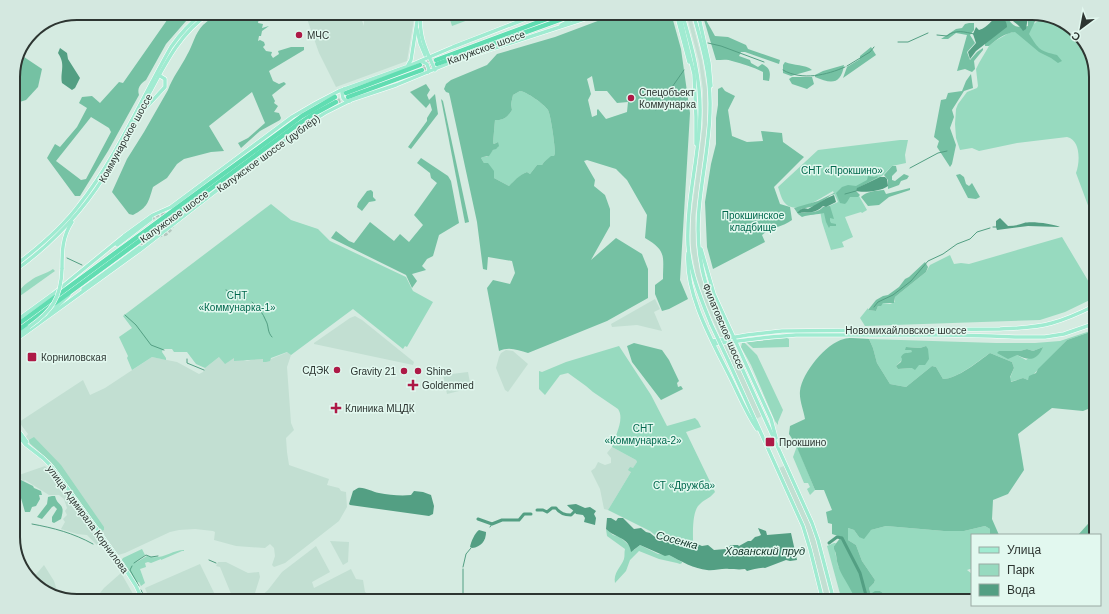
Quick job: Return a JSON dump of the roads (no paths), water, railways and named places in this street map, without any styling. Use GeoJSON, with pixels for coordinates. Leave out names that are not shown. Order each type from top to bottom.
{"type":"FeatureCollection","features":[{"type":"Feature","properties":{"kind":"highway","name":"Калужское шоссе"},"geometry":{"type":"LineString","coordinates":[[545,20],[436,62],[559,20]]}},
{"type":"Feature","properties":{"kind":"highway"},"geometry":{"type":"LineString","coordinates":[[348,95],[421,66]]}},
{"type":"Feature","properties":{"kind":"highway","name":"Калужское шоссе"},"geometry":{"type":"LineString","coordinates":[[20,323],[80,282],[139,245],[308,117],[336,100],[312,109],[268,140],[184,202],[80,282],[20,329]]}},
{"type":"Feature","properties":{"kind":"main road","name":"Коммунарское шоссе"},"geometry":{"type":"LineString","coordinates":[[20,267],[44,248],[78,213],[104,177],[137,118],[171,47],[182,31],[193,20]]}},
{"type":"Feature","properties":{"kind":"main road","name":"Коммунарское шоссе"},"geometry":{"type":"LineString","coordinates":[[20,262],[56,231],[79,206],[110,160],[174,48],[185,34],[200,20]]}},
{"type":"Feature","properties":{"kind":"main road"},"geometry":{"type":"LineString","coordinates":[[406,67],[411,60],[418,20]]}},
{"type":"Feature","properties":{"kind":"main road"},"geometry":{"type":"LineString","coordinates":[[420,20],[420,31],[427,56]]}},
{"type":"Feature","properties":{"kind":"main road","name":"Калужское шоссе (дублёр)"},"geometry":{"type":"LineString","coordinates":[[20,337],[140,250],[232,179],[348,95],[406,67],[421,66],[427,56],[437,54],[523,20]]}},
{"type":"Feature","properties":{"kind":"main road"},"geometry":{"type":"LineString","coordinates":[[553,30],[571,20]]}},
{"type":"Feature","properties":{"kind":"main road","name":"Калужское шоссе (дублёр)"},"geometry":{"type":"LineString","coordinates":[[20,318],[53,294],[153,215],[171,206],[297,114],[348,95],[427,73],[461,58],[582,20]]}},
{"type":"Feature","properties":{"kind":"main road"},"geometry":{"type":"LineString","coordinates":[[679,20],[695,92],[696,155]]}},
{"type":"Feature","properties":{"kind":"main road"},"geometry":{"type":"LineString","coordinates":[[684,20],[697,68],[700,92],[700,122],[696,155]]}},
{"type":"Feature","properties":{"kind":"main road","name":"Филатовское шоссе"},"geometry":{"type":"LineString","coordinates":[[695,20],[704,54],[710,101],[710,127],[700,208],[700,261],[704,279],[720,320],[812,523],[832,594]]}},
{"type":"Feature","properties":{"kind":"main road"},"geometry":{"type":"LineString","coordinates":[[700,20],[711,74],[710,101]]}},
{"type":"Feature","properties":{"kind":"main road"},"geometry":{"type":"LineString","coordinates":[[417,23],[419,39],[434,70]]}},
{"type":"Feature","properties":{"kind":"main road"},"geometry":{"type":"LineString","coordinates":[[424,47],[429,52],[437,54]]}},
{"type":"Feature","properties":{"kind":"main road"},"geometry":{"type":"LineString","coordinates":[[421,66],[427,64],[429,70],[427,73]]}},
{"type":"Feature","properties":{"kind":"main road"},"geometry":{"type":"LineString","coordinates":[[137,118],[165,86],[165,79],[158,74]]}},
{"type":"Feature","properties":{"kind":"main road"},"geometry":{"type":"LineString","coordinates":[[241,155],[268,140]]}},
{"type":"Feature","properties":{"kind":"main road","name":"Филатовское шоссе"},"geometry":{"type":"LineString","coordinates":[[696,155],[689,209],[688,246],[691,266],[699,294],[711,324],[803,526],[821,594]]}},
{"type":"Feature","properties":{"kind":"main road"},"geometry":{"type":"LineString","coordinates":[[232,179],[253,158]]}},
{"type":"Feature","properties":{"kind":"main road"},"geometry":{"type":"LineString","coordinates":[[184,202],[211,177]]}},
{"type":"Feature","properties":{"kind":"main road"},"geometry":{"type":"LineString","coordinates":[[20,334],[44,316],[54,305],[61,287],[62,248],[64,239],[70,225],[78,213]]}},
{"type":"Feature","properties":{"kind":"main road"},"geometry":{"type":"LineString","coordinates":[[106,251],[116,246],[151,219]]}},
{"type":"Feature","properties":{"kind":"main road"},"geometry":{"type":"LineString","coordinates":[[68,303],[87,285],[139,245],[170,226]]}},
{"type":"Feature","properties":{"kind":"main road"},"geometry":{"type":"LineString","coordinates":[[699,242],[714,294],[771,419],[779,448]]}},
{"type":"Feature","properties":{"kind":"main road"},"geometry":{"type":"LineString","coordinates":[[688,246],[687,262],[692,288],[702,319],[747,414],[762,437]]}},
{"type":"Feature","properties":{"kind":"main road"},"geometry":{"type":"LineString","coordinates":[[53,294],[80,282]]}},
{"type":"Feature","properties":{"kind":"main road"},"geometry":{"type":"LineString","coordinates":[[36,325],[80,282]]}},
{"type":"Feature","properties":{"kind":"main road","name":"Новомихайловское шоссе"},"geometry":{"type":"LineString","coordinates":[[713,343],[782,331],[1000,329],[1030,327],[1064,319],[1089,308]]}},
{"type":"Feature","properties":{"kind":"main road","name":"Новомихайловское шоссе"},"geometry":{"type":"LineString","coordinates":[[734,339],[796,335],[1045,337],[1077,330],[1089,326]]}},
{"type":"Feature","properties":{"kind":"main road"},"geometry":{"type":"LineString","coordinates":[[20,433],[39,454]]}},
{"type":"Feature","properties":{"kind":"main road","name":"улица Адмирала Корнилова"},"geometry":{"type":"LineString","coordinates":[[20,438],[25,444],[39,454],[52,467],[122,564],[140,594]]}},
{"type":"Feature","properties":{"kind":"water"},"geometry":{"type":"Polygon","coordinates":[[[993,20],[1005,20],[1007,27],[976,51],[970,59],[968,52],[976,43],[973,34],[976,27],[979,30],[993,20]]]}},
{"type":"Feature","properties":{"kind":"water"},"geometry":{"type":"Polygon","coordinates":[[[1012,20],[1028,20],[1026,29],[1023,31],[1012,20]]]}},
{"type":"Feature","properties":{"kind":"water"},"geometry":{"type":"Polygon","coordinates":[[[60,48],[67,53],[68,59],[80,78],[75,88],[72,90],[62,83],[62,61],[58,53],[60,48]]]}},
{"type":"Feature","properties":{"kind":"water"},"geometry":{"type":"Polygon","coordinates":[[[880,177],[885,177],[887,179],[888,186],[872,191],[856,191],[857,188],[880,177]]]}},
{"type":"Feature","properties":{"kind":"water"},"geometry":{"type":"Polygon","coordinates":[[[834,195],[836,202],[826,207],[823,206],[814,211],[797,213],[802,209],[808,209],[834,195]]]}},
{"type":"Feature","properties":{"kind":"water"},"geometry":{"type":"Polygon","coordinates":[[[1000,218],[1008,226],[1032,222],[1060,227],[1028,226],[997,230],[996,221],[1000,218]]]}},
{"type":"Feature","properties":{"kind":"water"},"geometry":{"type":"Polygon","coordinates":[[[358,488],[395,495],[411,495],[414,491],[423,492],[431,495],[434,506],[433,514],[429,516],[350,505],[353,491],[358,488]]]}},
{"type":"Feature","properties":{"kind":"water"},"geometry":{"type":"Polygon","coordinates":[[[576,504],[585,508],[590,507],[596,511],[594,514],[596,518],[595,525],[584,522],[585,518],[583,515],[576,514],[567,505],[576,504]]]}},
{"type":"Feature","properties":{"kind":"water","name":"Хованский пруд"},"geometry":{"type":"Polygon","coordinates":[[[607,518],[611,518],[616,521],[618,518],[623,518],[634,529],[641,528],[655,537],[679,541],[690,546],[695,543],[702,546],[708,545],[714,550],[726,549],[731,545],[739,546],[751,541],[755,537],[761,535],[758,528],[766,531],[767,535],[791,533],[797,560],[786,560],[765,568],[747,571],[745,569],[702,569],[669,555],[665,556],[640,545],[631,552],[628,543],[606,529],[607,518]]]}},
{"type":"Feature","properties":{"kind":"water"},"geometry":{"type":"Polygon","coordinates":[[[479,530],[486,532],[485,538],[480,545],[472,548],[470,547],[471,542],[479,530]]]}},
{"type":"Feature","properties":{"kind":"waterway"},"geometry":{"type":"LineString","coordinates":[[937,35],[947,36],[953,32],[967,32],[974,34]]}},
{"type":"Feature","properties":{"kind":"waterway"},"geometry":{"type":"LineString","coordinates":[[898,42],[908,42],[928,33]]}},
{"type":"Feature","properties":{"kind":"waterway"},"geometry":{"type":"LineString","coordinates":[[708,43],[721,46],[764,62]]}},
{"type":"Feature","properties":{"kind":"waterway"},"geometry":{"type":"LineString","coordinates":[[847,66],[870,52],[874,47]]}},
{"type":"Feature","properties":{"kind":"waterway"},"geometry":{"type":"LineString","coordinates":[[783,70],[798,75],[814,76],[845,67]]}},
{"type":"Feature","properties":{"kind":"waterway"},"geometry":{"type":"LineString","coordinates":[[656,110],[684,70]]}},
{"type":"Feature","properties":{"kind":"waterway"},"geometry":{"type":"LineString","coordinates":[[910,168],[938,153],[947,151]]}},
{"type":"Feature","properties":{"kind":"waterway"},"geometry":{"type":"LineString","coordinates":[[845,194],[856,191]]}},
{"type":"Feature","properties":{"kind":"waterway"},"geometry":{"type":"LineString","coordinates":[[874,307],[878,302],[893,295],[911,281],[928,261],[943,254],[957,244],[970,239],[977,232],[990,228]]}},
{"type":"Feature","properties":{"kind":"waterway"},"geometry":{"type":"LineString","coordinates":[[67,258],[82,265]]}},
{"type":"Feature","properties":{"kind":"waterway"},"geometry":{"type":"LineString","coordinates":[[226,290],[246,299]]}},
{"type":"Feature","properties":{"kind":"waterway"},"geometry":{"type":"LineString","coordinates":[[252,302],[263,315],[267,323],[269,333],[272,337]]}},
{"type":"Feature","properties":{"kind":"waterway"},"geometry":{"type":"LineString","coordinates":[[125,315],[136,325],[151,345],[164,350]]}},
{"type":"Feature","properties":{"kind":"waterway"},"geometry":{"type":"LineString","coordinates":[[187,359],[187,363],[204,370]]}},
{"type":"Feature","properties":{"kind":"waterway","name":"Сосенка"},"geometry":{"type":"LineString","coordinates":[[537,510],[547,512],[552,508],[556,508],[559,512],[567,515],[571,515],[575,511],[578,511]]}},
{"type":"Feature","properties":{"kind":"waterway","name":"Сосенка"},"geometry":{"type":"LineString","coordinates":[[478,519],[492,524],[502,520],[519,520],[524,514],[531,514]]}},
{"type":"Feature","properties":{"kind":"waterway"},"geometry":{"type":"LineString","coordinates":[[32,524],[63,531],[93,544]]}},
{"type":"Feature","properties":{"kind":"waterway","name":"Сосенка"},"geometry":{"type":"LineString","coordinates":[[829,543],[837,537],[842,538],[860,573],[866,594]]}},
{"type":"Feature","properties":{"kind":"waterway"},"geometry":{"type":"LineString","coordinates":[[463,567],[466,554],[471,548]]}},
{"type":"Feature","properties":{"kind":"waterway","name":"Сосенка"},"geometry":{"type":"LineString","coordinates":[[134,563],[146,555],[151,557],[158,556]]}},
{"type":"Feature","properties":{"kind":"waterway","name":"Сосенка"},"geometry":{"type":"LineString","coordinates":[[209,560],[216,563]]}},
{"type":"Feature","properties":{"kind":"waterway"},"geometry":{"type":"LineString","coordinates":[[132,566],[130,570],[139,586]]}},
{"type":"Feature","properties":{"kind":"waterway"},"geometry":{"type":"LineString","coordinates":[[463,569],[463,594]]}},
{"type":"Feature","properties":{"kind":"waterway"},"geometry":{"type":"LineString","coordinates":[[141,590],[143,594]]}},
{"type":"Feature","properties":{"kind":"tunnel"},"geometry":{"type":"LineString","coordinates":[[420,65],[436,60]]}},
{"type":"Feature","properties":{"kind":"tunnel"},"geometry":{"type":"LineString","coordinates":[[422,70],[437,64]]}},
{"type":"Feature","properties":{"kind":"tunnel"},"geometry":{"type":"LineString","coordinates":[[336,102],[348,97]]}},
{"type":"Feature","properties":{"kind":"tunnel"},"geometry":{"type":"LineString","coordinates":[[140,247],[153,237],[166,234],[172,228],[171,220],[164,214],[158,215],[151,219]]}},
{"type":"Feature","properties":{"kind":"place","name":"МЧС"},"geometry":{"type":"Point","coordinates":[299,35]}},
{"type":"Feature","properties":{"kind":"place","name":"Спецобъект Коммунарка"},"geometry":{"type":"Point","coordinates":[631,98]}},
{"type":"Feature","properties":{"kind":"place","name":"Корниловская"},"geometry":{"type":"Point","coordinates":[32,357]}},
{"type":"Feature","properties":{"kind":"place","name":"СДЭК"},"geometry":{"type":"Point","coordinates":[337,370]}},
{"type":"Feature","properties":{"kind":"place","name":"Gravity 21"},"geometry":{"type":"Point","coordinates":[404,371]}},
{"type":"Feature","properties":{"kind":"place","name":"Shine"},"geometry":{"type":"Point","coordinates":[418,371]}},
{"type":"Feature","properties":{"kind":"place","name":"Goldenmed"},"geometry":{"type":"Point","coordinates":[413,385]}},
{"type":"Feature","properties":{"kind":"place","name":"Клиника МЦДК"},"geometry":{"type":"Point","coordinates":[336,408]}},
{"type":"Feature","properties":{"kind":"place","name":"Прокшино"},"geometry":{"type":"Point","coordinates":[770,442]}},
{"type":"Feature","properties":{"kind":"park label","name":"СНТ «Прокшино»"},"geometry":{"type":"Point","coordinates":[842,170]}},
{"type":"Feature","properties":{"kind":"park label","name":"Прокшинское кладбище"},"geometry":{"type":"Point","coordinates":[753,220]}},
{"type":"Feature","properties":{"kind":"park label","name":"СНТ «Коммунарка-1»"},"geometry":{"type":"Point","coordinates":[237,300]}},
{"type":"Feature","properties":{"kind":"park label","name":"СНТ «Коммунарка-2»"},"geometry":{"type":"Point","coordinates":[643,434]}},
{"type":"Feature","properties":{"kind":"park label","name":"СТ «Дружба»"},"geometry":{"type":"Point","coordinates":[684,485]}}]}
